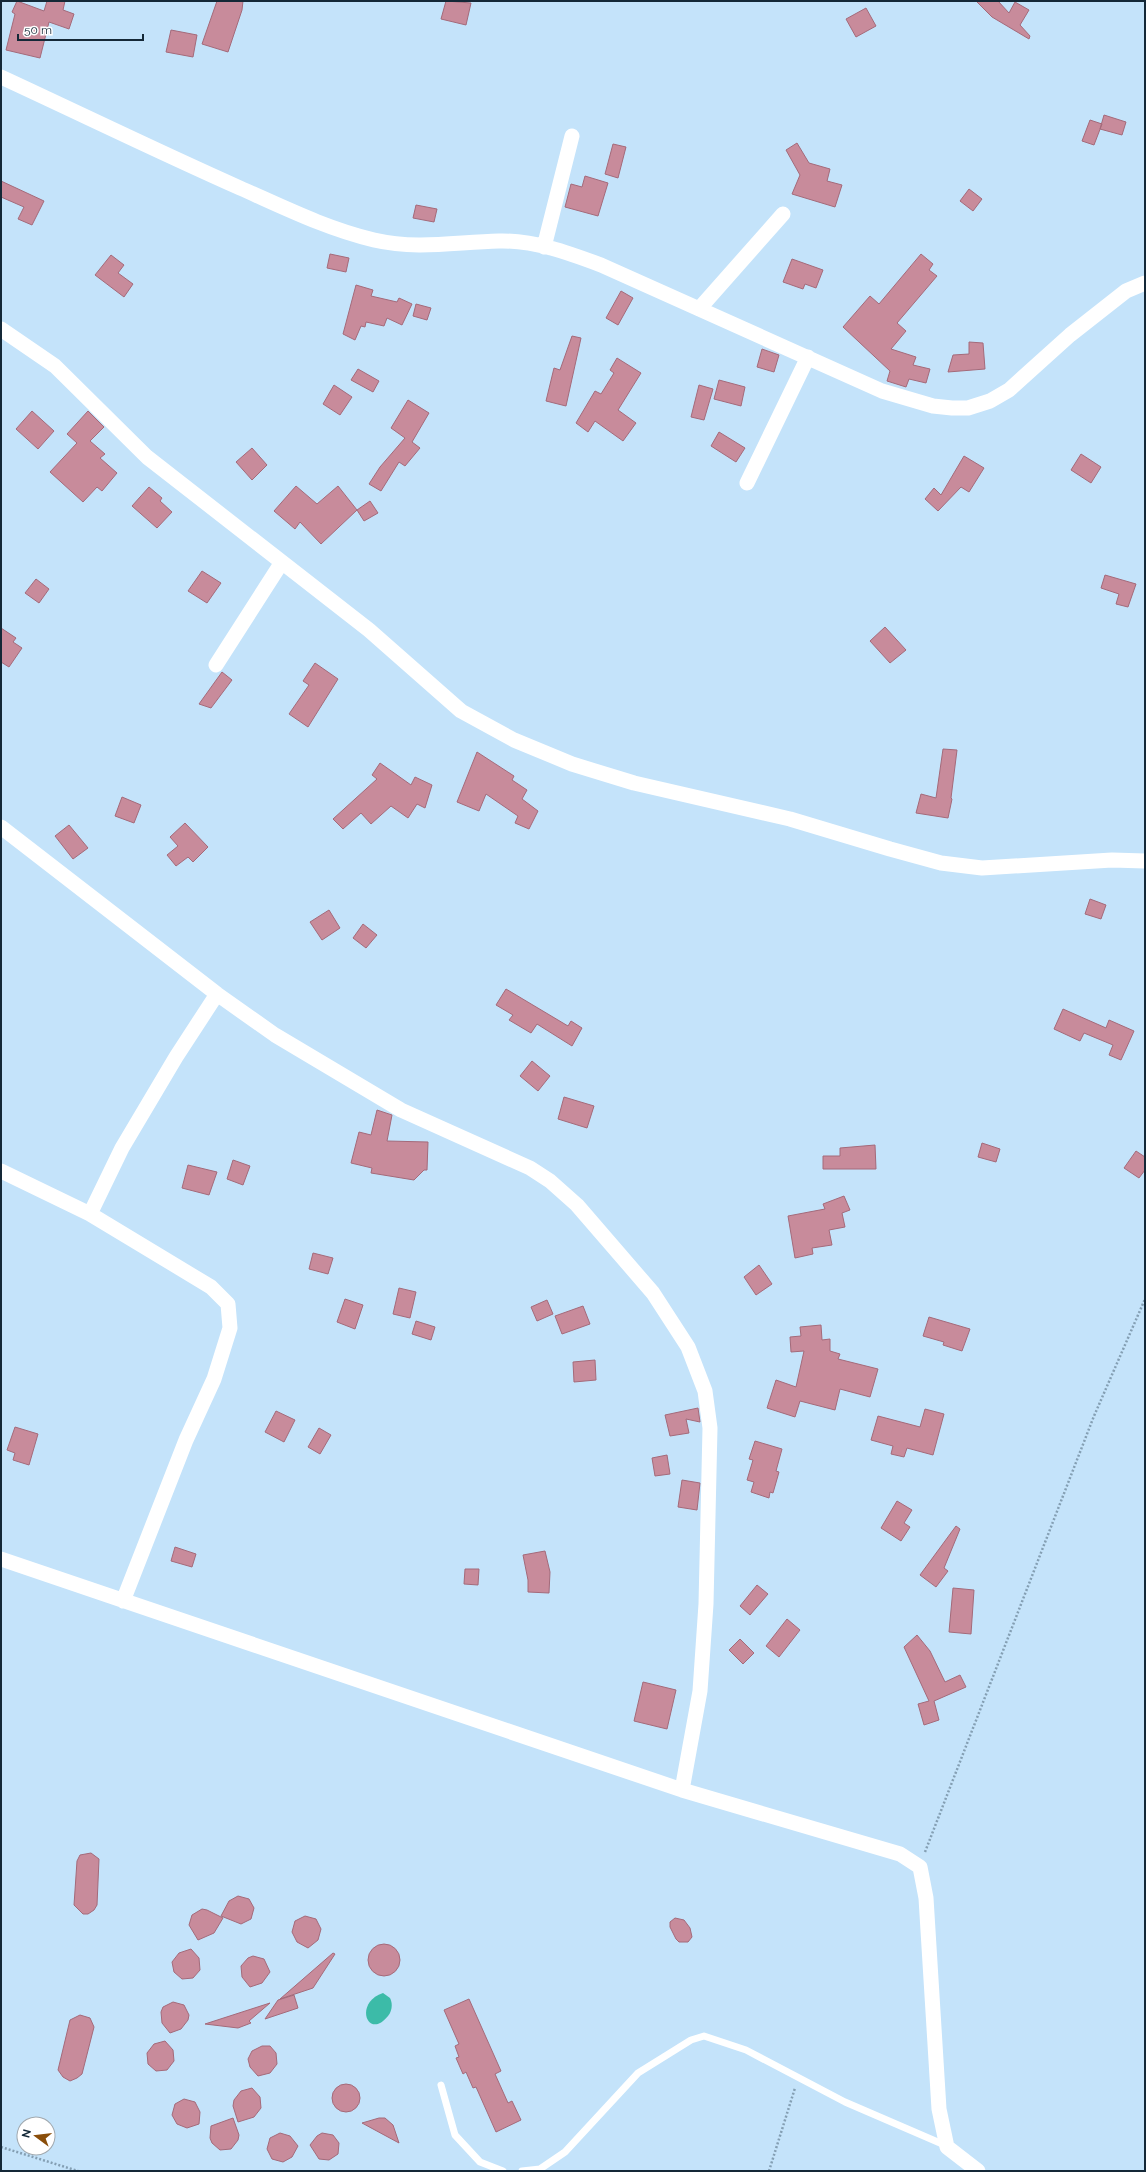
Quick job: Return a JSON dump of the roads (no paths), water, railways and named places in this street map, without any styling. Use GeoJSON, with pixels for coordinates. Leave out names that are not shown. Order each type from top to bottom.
{"type":"FeatureCollection","features":[{"type":"Feature","properties":{"kind":"street"},"geometry":{"type":"LineString","coordinates":[[1,77],[149,148],[317,222],[374,240],[416,246],[500,241],[544,246],[601,265],[882,391],[933,406],[968,408],[990,401],[1009,390],[1070,335],[1126,291],[1145,283]]}},
{"type":"Feature","properties":{"kind":"street"},"geometry":{"type":"LineString","coordinates":[[544,246],[572,136]]}},
{"type":"Feature","properties":{"kind":"street"},"geometry":{"type":"LineString","coordinates":[[699,308],[783,214]]}},
{"type":"Feature","properties":{"kind":"street"},"geometry":{"type":"LineString","coordinates":[[1,329],[55,366],[147,457],[369,630],[461,711],[514,740],[572,764],[634,783],[790,819],[890,849],[941,862],[982,868],[1112,860],[1145,861]]}},
{"type":"Feature","properties":{"kind":"street"},"geometry":{"type":"LineString","coordinates":[[747,483],[808,357]]}},
{"type":"Feature","properties":{"kind":"street"},"geometry":{"type":"LineString","coordinates":[[216,665],[282,562]]}},
{"type":"Feature","properties":{"kind":"street"},"geometry":{"type":"LineString","coordinates":[[1,827],[217,994],[275,1035],[401,1110],[530,1168],[550,1182],[577,1205],[653,1293],[688,1347],[705,1392],[710,1428],[706,1604],[700,1691],[682,1790]]}},
{"type":"Feature","properties":{"kind":"street"},"geometry":{"type":"LineString","coordinates":[[90,1214],[122,1148],[176,1057],[217,994]]}},
{"type":"Feature","properties":{"kind":"street"},"geometry":{"type":"LineString","coordinates":[[1,1171],[90,1214],[211,1287],[228,1304],[230,1328],[214,1379],[186,1440],[123,1600]]}},
{"type":"Feature","properties":{"kind":"street"},"geometry":{"type":"LineString","coordinates":[[1,1559],[682,1790],[900,1854],[920,1866],[926,1898],[930,1945],[939,2109],[947,2146],[978,2171]]}},
{"type":"Feature","properties":{"kind":"lane"},"geometry":{"type":"LineString","coordinates":[[522,2171],[540,2169],[565,2152],[638,2073],[691,2040],[704,2036],[739,2047],[845,2102],[947,2146]]}},
{"type":"Feature","properties":{"kind":"lane"},"geometry":{"type":"LineString","coordinates":[[441,2085],[455,2135],[480,2162],[503,2171]]}}]}
